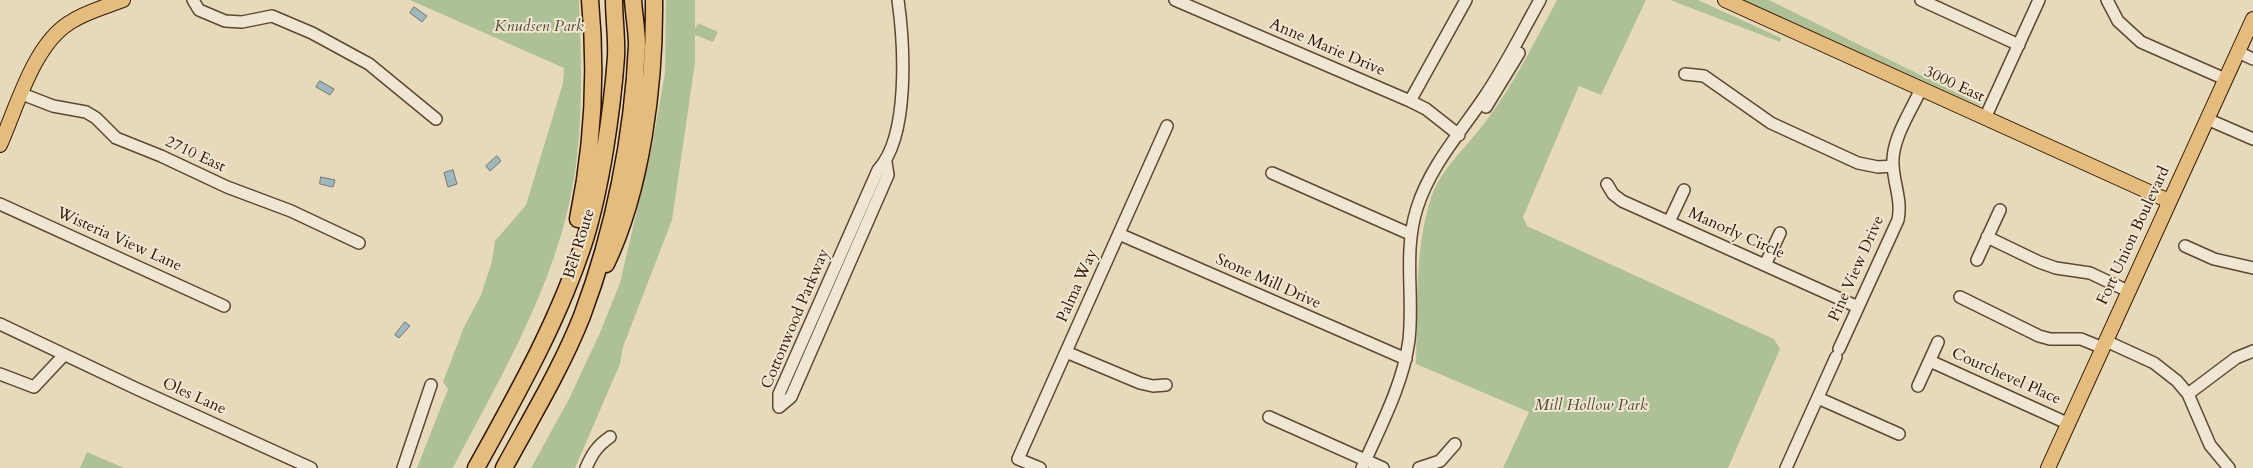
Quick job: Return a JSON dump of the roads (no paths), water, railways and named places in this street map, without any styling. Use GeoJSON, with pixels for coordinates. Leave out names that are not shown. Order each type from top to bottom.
{"type":"FeatureCollection","features":[{"type":"Feature","properties":{"kind":"highway"},"geometry":{"type":"LineString","coordinates":[[521,385],[574,237],[583,195],[594,106],[594,55],[590,0]]}},
{"type":"Feature","properties":{"kind":"highway","name":"Belt Route"},"geometry":{"type":"LineString","coordinates":[[476,468],[556,316],[585,238],[603,158],[616,55],[614,0]]}},
{"type":"Feature","properties":{"kind":"highway","name":"Belt Route"},"geometry":{"type":"LineString","coordinates":[[504,468],[547,389],[582,316],[604,244],[625,159],[637,44],[633,0]]}},
{"type":"Feature","properties":{"kind":"highway"},"geometry":{"type":"LineString","coordinates":[[582,316],[615,245],[637,168],[654,48],[654,0]]}},
{"type":"Feature","properties":{"kind":"main road"},"geometry":{"type":"LineString","coordinates":[[0,145],[41,52],[54,35],[70,22],[123,0]]}},
{"type":"Feature","properties":{"kind":"main road","name":"3000 East"},"geometry":{"type":"LineString","coordinates":[[1725,0],[2169,201]]}},
{"type":"Feature","properties":{"kind":"main road","name":"Fort Union Boulevard"},"geometry":{"type":"LineString","coordinates":[[2048,468],[2253,19]]}},
{"type":"Feature","properties":{"kind":"street"},"geometry":{"type":"LineString","coordinates":[[192,0],[199,10],[225,21],[242,22],[272,16],[303,28],[369,64],[436,119]]}},
{"type":"Feature","properties":{"kind":"street","name":"Cottonwood Parkway"},"geometry":{"type":"LineString","coordinates":[[886,162],[878,170],[779,394],[778,408],[791,397],[888,175],[886,162],[899,112],[904,57],[898,0]]}},
{"type":"Feature","properties":{"kind":"street","name":"Anne Marie Drive"},"geometry":{"type":"LineString","coordinates":[[1175,0],[1410,101],[1426,109],[1459,135]]}},
{"type":"Feature","properties":{"kind":"street"},"geometry":{"type":"LineString","coordinates":[[1410,101],[1466,0]]}},
{"type":"Feature","properties":{"kind":"street"},"geometry":{"type":"LineString","coordinates":[[1364,464],[1392,400],[1406,358],[1411,313],[1408,260],[1410,234],[1417,208],[1431,175],[1498,75],[1540,0]]}},
{"type":"Feature","properties":{"kind":"street"},"geometry":{"type":"LineString","coordinates":[[1459,135],[1477,121],[1496,94],[1549,0]]}},
{"type":"Feature","properties":{"kind":"street"},"geometry":{"type":"LineString","coordinates":[[1921,0],[2018,45]]}},
{"type":"Feature","properties":{"kind":"street"},"geometry":{"type":"LineString","coordinates":[[1985,118],[2039,0]]}},
{"type":"Feature","properties":{"kind":"street"},"geometry":{"type":"LineString","coordinates":[[2107,0],[2118,21],[2141,42],[2225,79]]}},
{"type":"Feature","properties":{"kind":"street"},"geometry":{"type":"LineString","coordinates":[[2238,52],[2253,59]]}},
{"type":"Feature","properties":{"kind":"street"},"geometry":{"type":"LineString","coordinates":[[1686,74],[1695,73],[1704,76],[1771,123],[1858,163],[1878,167],[1893,166]]}},
{"type":"Feature","properties":{"kind":"street","name":"Pine View Drive"},"geometry":{"type":"LineString","coordinates":[[1786,468],[1898,220],[1900,199],[1893,166],[1896,143],[1921,89]]}},
{"type":"Feature","properties":{"kind":"street","name":"2710 East"},"geometry":{"type":"LineString","coordinates":[[22,94],[53,106],[86,112],[96,118],[116,138],[161,156],[227,187],[291,211],[359,243]]}},
{"type":"Feature","properties":{"kind":"street"},"geometry":{"type":"LineString","coordinates":[[2207,119],[2253,139]]}},
{"type":"Feature","properties":{"kind":"street","name":"Palma Way"},"geometry":{"type":"LineString","coordinates":[[1040,468],[1018,459],[1167,126]]}},
{"type":"Feature","properties":{"kind":"street"},"geometry":{"type":"LineString","coordinates":[[1272,173],[1410,234]]}},
{"type":"Feature","properties":{"kind":"street","name":"Manorly Circle"},"geometry":{"type":"LineString","coordinates":[[1607,184],[1613,194],[1622,201],[1858,307]]}},
{"type":"Feature","properties":{"kind":"street"},"geometry":{"type":"LineString","coordinates":[[1669,222],[1684,190]]}},
{"type":"Feature","properties":{"kind":"street","name":"Wisteria View Lane"},"geometry":{"type":"LineString","coordinates":[[0,204],[224,306]]}},
{"type":"Feature","properties":{"kind":"street"},"geometry":{"type":"LineString","coordinates":[[1976,260],[2000,210]]}},
{"type":"Feature","properties":{"kind":"street"},"geometry":{"type":"LineString","coordinates":[[1765,265],[1780,233]]}},
{"type":"Feature","properties":{"kind":"street","name":"Stone Mill Drive"},"geometry":{"type":"LineString","coordinates":[[1119,234],[1406,358]]}},
{"type":"Feature","properties":{"kind":"street"},"geometry":{"type":"LineString","coordinates":[[1987,237],[2039,262],[2056,268],[2090,273],[2128,291]]}},
{"type":"Feature","properties":{"kind":"street"},"geometry":{"type":"LineString","coordinates":[[2184,246],[2214,259],[2253,268]]}},
{"type":"Feature","properties":{"kind":"street"},"geometry":{"type":"LineString","coordinates":[[1960,297],[2039,336],[2055,339],[2081,339],[2104,344],[2154,363],[2177,381],[2188,394],[2210,445],[2229,468]]}},
{"type":"Feature","properties":{"kind":"street","name":"Oles Lane"},"geometry":{"type":"LineString","coordinates":[[0,324],[311,468]]}},
{"type":"Feature","properties":{"kind":"street","name":"Courchevel Place"},"geometry":{"type":"LineString","coordinates":[[1918,386],[1938,342]]}},
{"type":"Feature","properties":{"kind":"street"},"geometry":{"type":"LineString","coordinates":[[2188,394],[2236,358],[2253,351]]}},
{"type":"Feature","properties":{"kind":"street"},"geometry":{"type":"LineString","coordinates":[[1066,352],[1140,383],[1153,386],[1166,385]]}},
{"type":"Feature","properties":{"kind":"street"},"geometry":{"type":"LineString","coordinates":[[0,374],[25,385],[34,386],[64,355]]}},
{"type":"Feature","properties":{"kind":"street","name":"Courchevel Place"},"geometry":{"type":"LineString","coordinates":[[1930,361],[2069,424]]}},
{"type":"Feature","properties":{"kind":"street"},"geometry":{"type":"LineString","coordinates":[[403,468],[431,385]]}},
{"type":"Feature","properties":{"kind":"street"},"geometry":{"type":"LineString","coordinates":[[1818,398],[1899,434]]}},
{"type":"Feature","properties":{"kind":"street"},"geometry":{"type":"LineString","coordinates":[[1269,417],[1364,464],[1383,468]]}},
{"type":"Feature","properties":{"kind":"street"},"geometry":{"type":"LineString","coordinates":[[586,468],[596,449],[610,437]]}},
{"type":"Feature","properties":{"kind":"street"},"geometry":{"type":"LineString","coordinates":[[1419,468],[1440,461],[1455,444]]}},
{"type":"Feature","properties":{"kind":"water"},"geometry":{"type":"Polygon","coordinates":[[[414,7],[427,16],[422,22],[410,13],[414,7]]]}},
{"type":"Feature","properties":{"kind":"water"},"geometry":{"type":"Polygon","coordinates":[[[320,81],[334,89],[330,95],[316,87],[320,81]]]}},
{"type":"Feature","properties":{"kind":"water"},"geometry":{"type":"Polygon","coordinates":[[[497,156],[501,161],[490,171],[486,166],[497,156]]]}},
{"type":"Feature","properties":{"kind":"water"},"geometry":{"type":"Polygon","coordinates":[[[453,170],[457,184],[448,187],[444,173],[453,170]]]}},
{"type":"Feature","properties":{"kind":"water"},"geometry":{"type":"Polygon","coordinates":[[[321,177],[335,180],[333,187],[320,184],[321,177]]]}},
{"type":"Feature","properties":{"kind":"water"},"geometry":{"type":"Polygon","coordinates":[[[405,322],[410,326],[399,338],[395,335],[405,322]]]}},
{"type":"Feature","properties":{"kind":"park label","name":"Knudsen Park"},"geometry":{"type":"Point","coordinates":[539,27]}},
{"type":"Feature","properties":{"kind":"park label","name":"Mill Hollow Park"},"geometry":{"type":"Point","coordinates":[1591,406]}}]}
